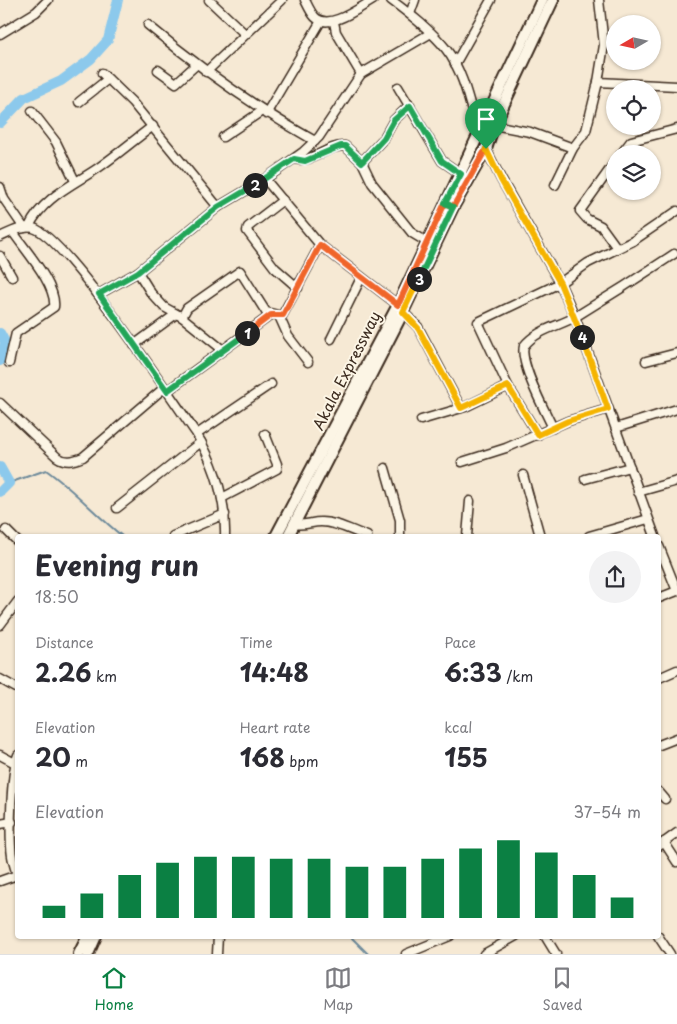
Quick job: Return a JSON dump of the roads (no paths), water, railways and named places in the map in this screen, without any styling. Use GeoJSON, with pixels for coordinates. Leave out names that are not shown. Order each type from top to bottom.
{"type":"FeatureCollection","features":[{"type":"Feature","properties":{"kind":"main road","name":"Akala Expressway"},"geometry":{"type":"LineString","coordinates":[[277,534],[305,493],[401,309],[449,205],[478,133],[542,0]]}},
{"type":"Feature","properties":{"kind":"main road","name":"Akala Expressway"},"geometry":{"type":"LineString","coordinates":[[401,309],[427,242],[486,149],[494,125],[553,0]]}},
{"type":"Feature","properties":{"kind":"main road","name":"Akala Expressway"},"geometry":{"type":"LineString","coordinates":[[289,534],[305,493]]}},
{"type":"Feature","properties":{"kind":"main road"},"geometry":{"type":"LineString","coordinates":[[79,954],[91,948]]}},
{"type":"Feature","properties":{"kind":"street"},"geometry":{"type":"LineString","coordinates":[[0,34],[36,12],[48,0]]}},
{"type":"Feature","properties":{"kind":"street"},"geometry":{"type":"LineString","coordinates":[[209,0],[245,34]]}},
{"type":"Feature","properties":{"kind":"street"},"geometry":{"type":"LineString","coordinates":[[206,72],[282,0]]}},
{"type":"Feature","properties":{"kind":"street"},"geometry":{"type":"LineString","coordinates":[[305,0],[316,18],[321,21],[334,22],[373,0]]}},
{"type":"Feature","properties":{"kind":"street"},"geometry":{"type":"LineString","coordinates":[[391,0],[410,14],[447,50],[455,64],[478,133]]}},
{"type":"Feature","properties":{"kind":"street"},"geometry":{"type":"LineString","coordinates":[[410,14],[415,0]]}},
{"type":"Feature","properties":{"kind":"street"},"geometry":{"type":"LineString","coordinates":[[455,64],[491,0]]}},
{"type":"Feature","properties":{"kind":"street"},"geometry":{"type":"LineString","coordinates":[[555,185],[569,160],[573,148],[586,131],[598,82],[604,45],[599,0]]}},
{"type":"Feature","properties":{"kind":"street"},"geometry":{"type":"LineString","coordinates":[[223,137],[264,112],[321,21]]}},
{"type":"Feature","properties":{"kind":"street"},"geometry":{"type":"LineString","coordinates":[[334,22],[336,32],[361,74]]}},
{"type":"Feature","properties":{"kind":"street"},"geometry":{"type":"LineString","coordinates":[[148,25],[206,72],[264,112],[315,141]]}},
{"type":"Feature","properties":{"kind":"street"},"geometry":{"type":"LineString","coordinates":[[99,294],[138,272],[218,207],[294,159],[315,141],[361,74],[431,34]]}},
{"type":"Feature","properties":{"kind":"street"},"geometry":{"type":"LineString","coordinates":[[158,70],[176,83],[196,65]]}},
{"type":"Feature","properties":{"kind":"street"},"geometry":{"type":"LineString","coordinates":[[79,102],[105,76],[153,126],[190,176],[218,207]]}},
{"type":"Feature","properties":{"kind":"street"},"geometry":{"type":"LineString","coordinates":[[598,82],[677,86]]}},
{"type":"Feature","properties":{"kind":"street"},"geometry":{"type":"LineString","coordinates":[[398,87],[442,161],[461,174]]}},
{"type":"Feature","properties":{"kind":"street"},"geometry":{"type":"LineString","coordinates":[[362,162],[384,138],[394,120],[410,106]]}},
{"type":"Feature","properties":{"kind":"street"},"geometry":{"type":"LineString","coordinates":[[32,110],[56,142],[74,181]]}},
{"type":"Feature","properties":{"kind":"street"},"geometry":{"type":"LineString","coordinates":[[494,125],[530,132],[573,148]]}},
{"type":"Feature","properties":{"kind":"street"},"geometry":{"type":"LineString","coordinates":[[26,228],[37,214],[74,181],[99,167],[153,126]]}},
{"type":"Feature","properties":{"kind":"street"},"geometry":{"type":"LineString","coordinates":[[628,145],[631,141],[677,129]]}},
{"type":"Feature","properties":{"kind":"street"},"geometry":{"type":"LineString","coordinates":[[294,159],[305,161],[345,146],[362,162],[372,183],[412,233],[427,242]]}},
{"type":"Feature","properties":{"kind":"street"},"geometry":{"type":"LineString","coordinates":[[486,149],[501,180],[560,283],[575,317],[654,534]]}},
{"type":"Feature","properties":{"kind":"street"},"geometry":{"type":"LineString","coordinates":[[606,175],[580,211],[587,219],[601,226],[617,248]]}},
{"type":"Feature","properties":{"kind":"street"},"geometry":{"type":"LineString","coordinates":[[265,179],[320,245],[401,309],[418,328],[461,408]]}},
{"type":"Feature","properties":{"kind":"street"},"geometry":{"type":"LineString","coordinates":[[0,187],[4,199],[26,228]]}},
{"type":"Feature","properties":{"kind":"street"},"geometry":{"type":"LineString","coordinates":[[283,200],[248,227],[246,232],[275,268],[298,288]]}},
{"type":"Feature","properties":{"kind":"street"},"geometry":{"type":"LineString","coordinates":[[538,435],[508,386],[478,322],[560,283],[588,264],[617,248],[633,242],[677,211]]}},
{"type":"Feature","properties":{"kind":"street"},"geometry":{"type":"LineString","coordinates":[[0,237],[26,228],[42,232],[99,294],[197,434],[215,472],[225,514],[226,534]]}},
{"type":"Feature","properties":{"kind":"street"},"geometry":{"type":"LineString","coordinates":[[9,363],[16,333],[54,307],[50,289],[28,251],[12,232]]}},
{"type":"Feature","properties":{"kind":"street"},"geometry":{"type":"LineString","coordinates":[[134,345],[179,316],[187,308],[240,271],[266,312],[271,315],[283,315],[320,245]]}},
{"type":"Feature","properties":{"kind":"street"},"geometry":{"type":"LineString","coordinates":[[553,428],[534,390],[523,348],[526,343],[539,334],[575,317],[674,254]]}},
{"type":"Feature","properties":{"kind":"street"},"geometry":{"type":"LineString","coordinates":[[0,256],[12,277]]}},
{"type":"Feature","properties":{"kind":"street"},"geometry":{"type":"LineString","coordinates":[[138,272],[151,293],[164,307],[179,316],[223,350]]}},
{"type":"Feature","properties":{"kind":"street"},"geometry":{"type":"LineString","coordinates":[[331,339],[361,278]]}},
{"type":"Feature","properties":{"kind":"street"},"geometry":{"type":"LineString","coordinates":[[0,403],[57,457],[63,461],[71,461],[83,457],[165,389],[271,315]]}},
{"type":"Feature","properties":{"kind":"street"},"geometry":{"type":"LineString","coordinates":[[279,316],[288,336],[308,362]]}},
{"type":"Feature","properties":{"kind":"street"},"geometry":{"type":"LineString","coordinates":[[646,361],[677,353]]}},
{"type":"Feature","properties":{"kind":"street"},"geometry":{"type":"LineString","coordinates":[[197,434],[271,384]]}},
{"type":"Feature","properties":{"kind":"street"},"geometry":{"type":"LineString","coordinates":[[421,420],[461,408],[508,386]]}},
{"type":"Feature","properties":{"kind":"street"},"geometry":{"type":"LineString","coordinates":[[462,462],[608,409]]}},
{"type":"Feature","properties":{"kind":"street"},"geometry":{"type":"LineString","coordinates":[[616,428],[677,409]]}},
{"type":"Feature","properties":{"kind":"street"},"geometry":{"type":"LineString","coordinates":[[222,498],[277,469],[277,464],[265,434]]}},
{"type":"Feature","properties":{"kind":"street"},"geometry":{"type":"LineString","coordinates":[[117,508],[201,442]]}},
{"type":"Feature","properties":{"kind":"street"},"geometry":{"type":"LineString","coordinates":[[585,479],[630,467]]}},
{"type":"Feature","properties":{"kind":"street"},"geometry":{"type":"LineString","coordinates":[[385,468],[400,520],[400,534]]}},
{"type":"Feature","properties":{"kind":"street"},"geometry":{"type":"LineString","coordinates":[[523,475],[539,534]]}},
{"type":"Feature","properties":{"kind":"street"},"geometry":{"type":"LineString","coordinates":[[638,492],[677,481]]}},
{"type":"Feature","properties":{"kind":"street"},"geometry":{"type":"LineString","coordinates":[[467,534],[470,501]]}},
{"type":"Feature","properties":{"kind":"street"},"geometry":{"type":"LineString","coordinates":[[178,534],[225,514]]}},
{"type":"Feature","properties":{"kind":"street"},"geometry":{"type":"LineString","coordinates":[[597,534],[648,520]]}},
{"type":"Feature","properties":{"kind":"street"},"geometry":{"type":"LineString","coordinates":[[294,524],[304,526],[318,522],[332,523],[362,534]]}},
{"type":"Feature","properties":{"kind":"street"},"geometry":{"type":"LineString","coordinates":[[6,530],[15,539]]}},
{"type":"Feature","properties":{"kind":"street"},"geometry":{"type":"LineString","coordinates":[[661,550],[673,571],[677,591],[661,597]]}},
{"type":"Feature","properties":{"kind":"street"},"geometry":{"type":"LineString","coordinates":[[0,625],[15,604]]}},
{"type":"Feature","properties":{"kind":"street"},"geometry":{"type":"LineString","coordinates":[[661,677],[677,670]]}},
{"type":"Feature","properties":{"kind":"street"},"geometry":{"type":"LineString","coordinates":[[0,679],[15,687]]}},
{"type":"Feature","properties":{"kind":"street"},"geometry":{"type":"LineString","coordinates":[[661,744],[677,738]]}},
{"type":"Feature","properties":{"kind":"street"},"geometry":{"type":"LineString","coordinates":[[0,755],[15,759]]}},
{"type":"Feature","properties":{"kind":"street"},"geometry":{"type":"LineString","coordinates":[[15,775],[12,822],[12,855],[15,868]]}},
{"type":"Feature","properties":{"kind":"street"},"geometry":{"type":"LineString","coordinates":[[661,794],[665,799]]}},
{"type":"Feature","properties":{"kind":"street"},"geometry":{"type":"LineString","coordinates":[[0,824],[12,822]]}},
{"type":"Feature","properties":{"kind":"street"},"geometry":{"type":"LineString","coordinates":[[677,833],[662,844],[677,862]]}},
{"type":"Feature","properties":{"kind":"street"},"geometry":{"type":"LineString","coordinates":[[0,881],[15,877]]}},
{"type":"Feature","properties":{"kind":"street"},"geometry":{"type":"LineString","coordinates":[[217,954],[218,939]]}},
{"type":"Feature","properties":{"kind":"street"},"geometry":{"type":"LineString","coordinates":[[406,954],[443,939]]}},
{"type":"Feature","properties":{"kind":"street"},"geometry":{"type":"LineString","coordinates":[[484,954],[511,939]]}},
{"type":"Feature","properties":{"kind":"street"},"geometry":{"type":"LineString","coordinates":[[547,939],[556,954]]}},
{"type":"Feature","properties":{"kind":"street"},"geometry":{"type":"LineString","coordinates":[[660,939],[670,954]]}},
{"type":"Feature","properties":{"kind":"waterway"},"geometry":{"type":"LineString","coordinates":[[0,123],[24,98],[61,81],[91,59],[108,40],[118,0]]}},
{"type":"Feature","properties":{"kind":"waterway"},"geometry":{"type":"LineString","coordinates":[[0,333],[5,342],[0,361]]}},
{"type":"Feature","properties":{"kind":"waterway"},"geometry":{"type":"LineString","coordinates":[[0,467],[9,483],[0,492]]}},
{"type":"Feature","properties":{"kind":"waterway"},"geometry":{"type":"LineString","coordinates":[[9,483],[46,470],[120,534]]}},
{"type":"Feature","properties":{"kind":"waterway"},"geometry":{"type":"LineString","coordinates":[[353,939],[368,954]]}}]}
